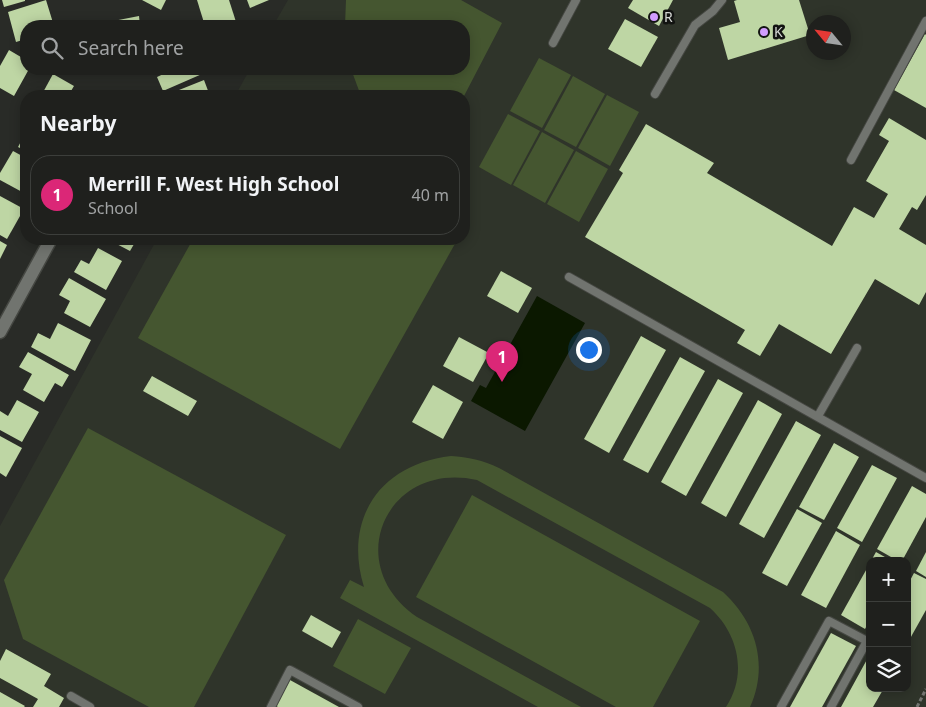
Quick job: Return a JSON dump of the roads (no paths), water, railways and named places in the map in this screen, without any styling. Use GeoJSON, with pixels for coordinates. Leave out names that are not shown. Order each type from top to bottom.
{"type":"FeatureCollection","features":[{"type":"Feature","properties":{"kind":"street"},"geometry":{"type":"LineString","coordinates":[[0,332],[48,245]]}},
{"type":"Feature","properties":{"kind":"lane"},"geometry":{"type":"LineString","coordinates":[[552,43],[576,0]]}},
{"type":"Feature","properties":{"kind":"lane"},"geometry":{"type":"LineString","coordinates":[[655,94],[695,25],[713,11],[722,0]]}},
{"type":"Feature","properties":{"kind":"lane"},"geometry":{"type":"LineString","coordinates":[[851,160],[926,21]]}},
{"type":"Feature","properties":{"kind":"lane"},"geometry":{"type":"LineString","coordinates":[[569,277],[926,478]]}},
{"type":"Feature","properties":{"kind":"lane"},"geometry":{"type":"LineString","coordinates":[[818,416],[857,348]]}},
{"type":"Feature","properties":{"kind":"lane"},"geometry":{"type":"LineString","coordinates":[[781,707],[829,620],[867,641],[831,707]]}},
{"type":"Feature","properties":{"kind":"lane"},"geometry":{"type":"LineString","coordinates":[[271,707],[290,670],[358,707]]}},
{"type":"Feature","properties":{"kind":"lane"},"geometry":{"type":"LineString","coordinates":[[71,696],[90,707]]}},
{"type":"Feature","properties":{"kind":"place","name":"R"},"geometry":{"type":"Point","coordinates":[654,17]}},
{"type":"Feature","properties":{"kind":"place","name":"K"},"geometry":{"type":"Point","coordinates":[764,32]}},
{"type":"Feature","properties":{"kind":"place","name":"Merrill F. West High School"},"geometry":{"type":"Point","coordinates":[502,382]}}]}
